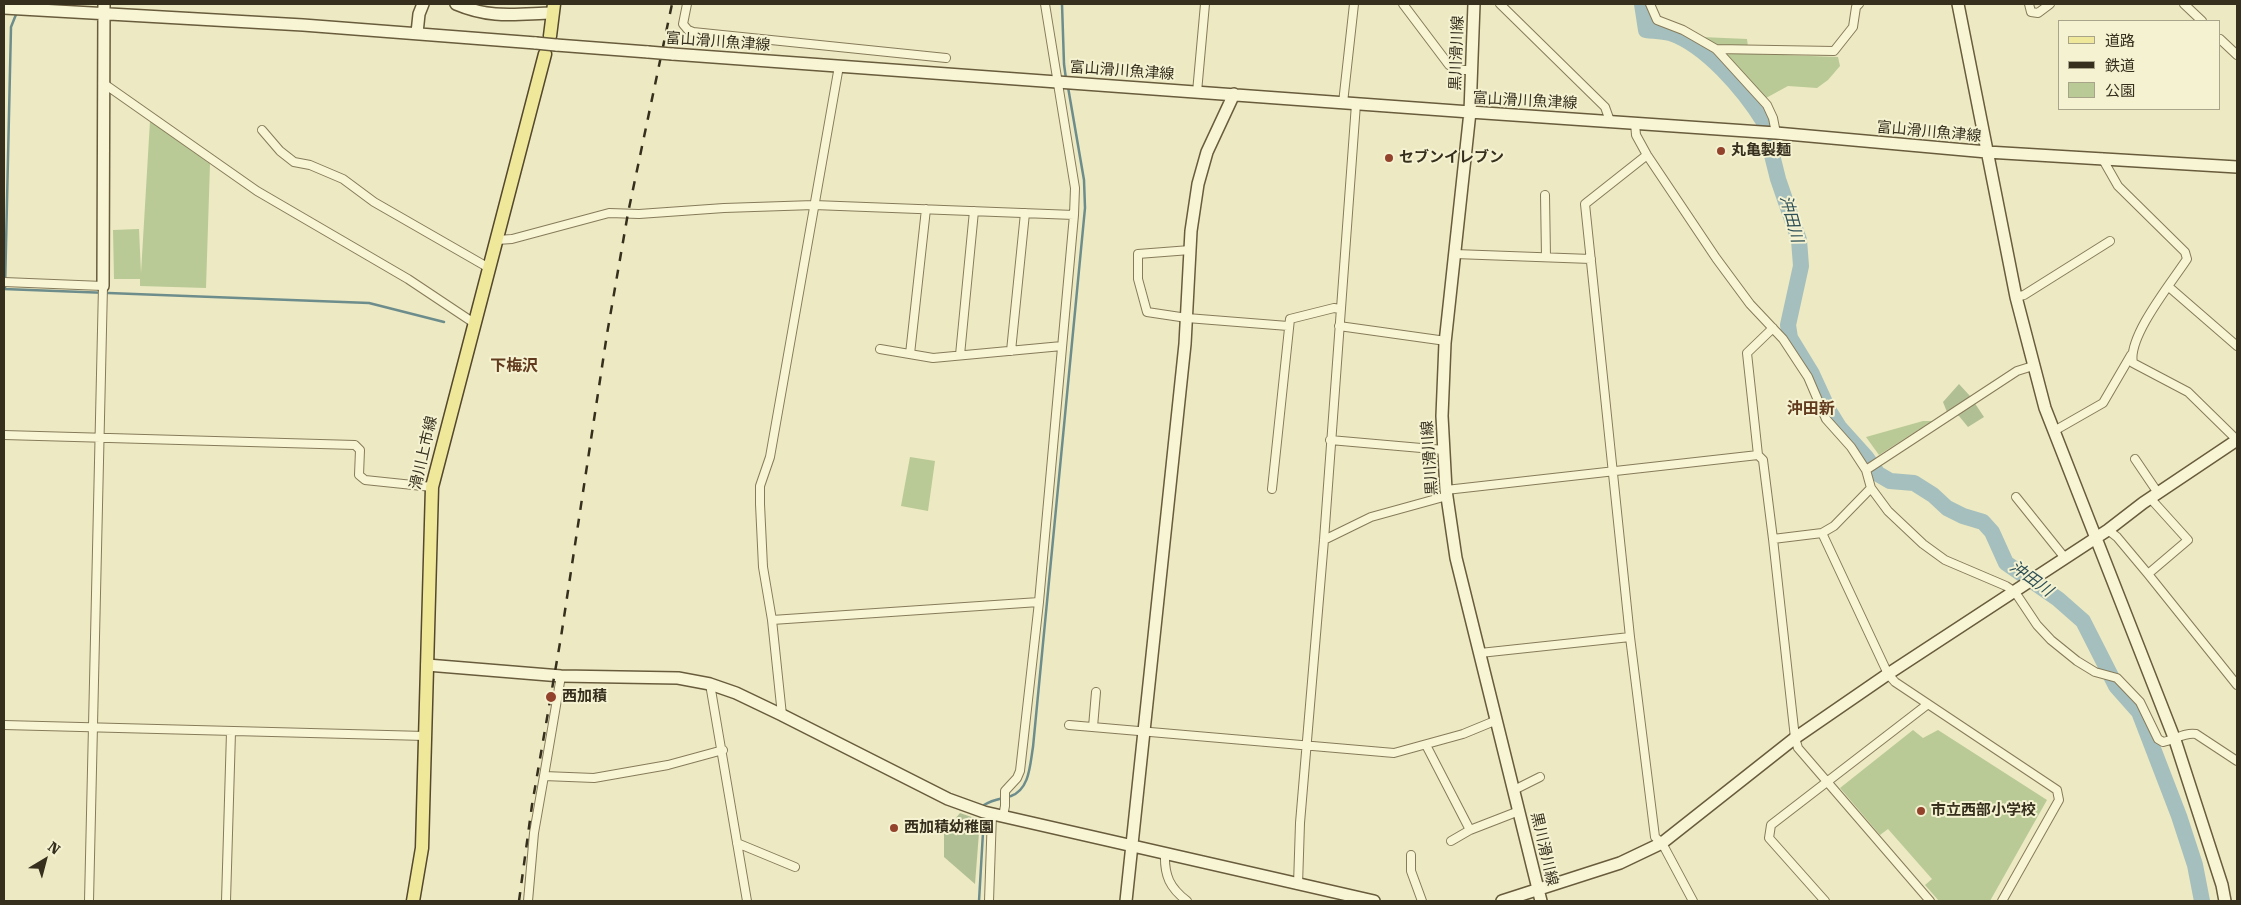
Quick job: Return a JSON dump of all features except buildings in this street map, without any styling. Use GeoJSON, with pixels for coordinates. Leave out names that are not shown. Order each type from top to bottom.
{"type":"FeatureCollection","features":[{"type":"Feature","properties":{"kind":"main road"},"geometry":{"type":"LineString","coordinates":[[550,36],[553,8]]}},
{"type":"Feature","properties":{"kind":"main road","name":"滑川上市線"},"geometry":{"type":"LineString","coordinates":[[413,901],[422,848],[432,487],[545,54]]}},
{"type":"Feature","properties":{"kind":"street"},"geometry":{"type":"LineString","coordinates":[[417,33],[419,14],[423,4]]}},
{"type":"Feature","properties":{"kind":"street"},"geometry":{"type":"LineString","coordinates":[[456,4],[479,8],[499,15],[553,8]]}},
{"type":"Feature","properties":{"kind":"street"},"geometry":{"type":"LineString","coordinates":[[687,4],[683,24],[688,30],[693,32],[946,58]]}},
{"type":"Feature","properties":{"kind":"street"},"geometry":{"type":"LineString","coordinates":[[989,901],[997,815],[1005,806],[1005,791],[1017,778],[1020,771],[1039,602],[1074,215],[1074,188],[1045,4]]}},
{"type":"Feature","properties":{"kind":"street"},"geometry":{"type":"LineString","coordinates":[[1197,92],[1205,4]]}},
{"type":"Feature","properties":{"kind":"street"},"geometry":{"type":"LineString","coordinates":[[1343,103],[1354,4]]}},
{"type":"Feature","properties":{"kind":"street"},"geometry":{"type":"LineString","coordinates":[[1403,4],[1449,65],[1462,70],[1472,70]]}},
{"type":"Feature","properties":{"kind":"street","name":"黒川滑川線"},"geometry":{"type":"LineString","coordinates":[[1474,4],[1470,112],[1446,341],[1442,416],[1447,493],[1456,558],[1541,901]]}},
{"type":"Feature","properties":{"kind":"street"},"geometry":{"type":"LineString","coordinates":[[1500,4],[1605,107],[1610,121]]}},
{"type":"Feature","properties":{"kind":"street"},"geometry":{"type":"LineString","coordinates":[[1650,4],[1657,20],[1683,30],[1716,49],[1767,106],[1776,133]]}},
{"type":"Feature","properties":{"kind":"street"},"geometry":{"type":"LineString","coordinates":[[1716,49],[1834,51],[1853,27],[1856,7],[1859,4]]}},
{"type":"Feature","properties":{"kind":"street"},"geometry":{"type":"LineString","coordinates":[[1958,4],[2016,297],[2033,366],[2054,431],[2174,740],[2213,857],[2225,901]]}},
{"type":"Feature","properties":{"kind":"street"},"geometry":{"type":"LineString","coordinates":[[2029,4],[2030,12],[2038,13],[2050,4]]}},
{"type":"Feature","properties":{"kind":"street"},"geometry":{"type":"LineString","coordinates":[[2184,4],[2201,20]]}},
{"type":"Feature","properties":{"kind":"street","name":"富山滑川魚津線"},"geometry":{"type":"LineString","coordinates":[[8,8],[104,8],[556,45],[1776,133],[1987,152],[2237,167]]}},
{"type":"Feature","properties":{"kind":"street"},"geometry":{"type":"LineString","coordinates":[[89,901],[103,286],[104,8]]}},
{"type":"Feature","properties":{"kind":"street"},"geometry":{"type":"LineString","coordinates":[[2221,40],[2237,56]]}},
{"type":"Feature","properties":{"kind":"street"},"geometry":{"type":"LineString","coordinates":[[782,715],[772,620],[763,567],[760,486],[770,457],[839,66]]}},
{"type":"Feature","properties":{"kind":"street"},"geometry":{"type":"LineString","coordinates":[[103,83],[257,191],[408,279],[474,323]]}},
{"type":"Feature","properties":{"kind":"street"},"geometry":{"type":"LineString","coordinates":[[1126,901],[1187,318],[1190,250],[1198,184],[1208,152],[1234,94]]}},
{"type":"Feature","properties":{"kind":"street"},"geometry":{"type":"LineString","coordinates":[[1298,885],[1300,823],[1324,540],[1356,104]]}},
{"type":"Feature","properties":{"kind":"street"},"geometry":{"type":"LineString","coordinates":[[1635,123],[1636,135],[1647,155],[1716,258],[1750,304],[1784,339],[1808,377],[1826,419],[1851,447],[1866,470],[1871,488],[1888,512],[1923,544],[1945,560],[2006,586],[2015,592],[2037,625],[2076,662],[2095,672],[2118,678],[2140,702],[2158,739],[2163,742],[2174,740],[2189,733],[2196,734],[2237,761]]}},
{"type":"Feature","properties":{"kind":"street"},"geometry":{"type":"LineString","coordinates":[[262,130],[280,151],[294,162],[310,165],[343,179],[374,202],[489,268]]}},
{"type":"Feature","properties":{"kind":"street"},"geometry":{"type":"LineString","coordinates":[[1647,155],[1585,204],[1630,637],[1655,837],[1662,843],[1693,901]]}},
{"type":"Feature","properties":{"kind":"street"},"geometry":{"type":"LineString","coordinates":[[2054,431],[2103,403],[2131,355],[2146,319],[2187,259],[2185,252],[2118,186],[2102,158]]}},
{"type":"Feature","properties":{"kind":"street"},"geometry":{"type":"LineString","coordinates":[[1545,195],[1546,257]]}},
{"type":"Feature","properties":{"kind":"street"},"geometry":{"type":"LineString","coordinates":[[496,240],[512,239],[609,213],[639,214],[724,208],[814,205],[1074,215]]}},
{"type":"Feature","properties":{"kind":"street"},"geometry":{"type":"LineString","coordinates":[[910,354],[926,209]]}},
{"type":"Feature","properties":{"kind":"street"},"geometry":{"type":"LineString","coordinates":[[960,356],[974,211]]}},
{"type":"Feature","properties":{"kind":"street"},"geometry":{"type":"LineString","coordinates":[[1011,351],[1025,213]]}},
{"type":"Feature","properties":{"kind":"street"},"geometry":{"type":"LineString","coordinates":[[2016,297],[2024,295],[2110,242]]}},
{"type":"Feature","properties":{"kind":"street"},"geometry":{"type":"LineString","coordinates":[[1190,250],[1138,254],[1138,279],[1147,312],[1187,318],[1288,326]]}},
{"type":"Feature","properties":{"kind":"street"},"geometry":{"type":"LineString","coordinates":[[1455,254],[1591,259]]}},
{"type":"Feature","properties":{"kind":"street"},"geometry":{"type":"LineString","coordinates":[[4,282],[103,286]]}},
{"type":"Feature","properties":{"kind":"street"},"geometry":{"type":"LineString","coordinates":[[2169,287],[2237,346]]}},
{"type":"Feature","properties":{"kind":"street"},"geometry":{"type":"LineString","coordinates":[[1272,489],[1290,319],[1334,308],[1340,309]]}},
{"type":"Feature","properties":{"kind":"street"},"geometry":{"type":"LineString","coordinates":[[1339,326],[1446,341]]}},
{"type":"Feature","properties":{"kind":"street"},"geometry":{"type":"LineString","coordinates":[[1773,328],[1747,353],[1758,455],[1763,460],[1773,539],[1795,738],[1798,748],[1827,784],[1930,901]]}},
{"type":"Feature","properties":{"kind":"street"},"geometry":{"type":"LineString","coordinates":[[880,349],[933,358],[1062,346]]}},
{"type":"Feature","properties":{"kind":"street"},"geometry":{"type":"LineString","coordinates":[[1502,901],[1620,864],[1662,843],[1795,738],[1888,674],[2108,530],[2154,496],[2237,440],[2188,392],[2133,363],[2131,355]]}},
{"type":"Feature","properties":{"kind":"street"},"geometry":{"type":"LineString","coordinates":[[1866,470],[2016,371],[2033,366]]}},
{"type":"Feature","properties":{"kind":"street"},"geometry":{"type":"LineString","coordinates":[[4,435],[355,445],[360,450],[360,475],[365,480],[432,487]]}},
{"type":"Feature","properties":{"kind":"street"},"geometry":{"type":"LineString","coordinates":[[1330,440],[1444,450]]}},
{"type":"Feature","properties":{"kind":"street"},"geometry":{"type":"LineString","coordinates":[[1324,540],[1371,517],[1447,493],[1758,455]]}},
{"type":"Feature","properties":{"kind":"street"},"geometry":{"type":"LineString","coordinates":[[2135,459],[2154,496],[2188,540],[2148,574]]}},
{"type":"Feature","properties":{"kind":"street"},"geometry":{"type":"LineString","coordinates":[[1773,539],[1822,533],[1834,526],[1871,488]]}},
{"type":"Feature","properties":{"kind":"street"},"geometry":{"type":"LineString","coordinates":[[2016,497],[2065,558]]}},
{"type":"Feature","properties":{"kind":"street"},"geometry":{"type":"LineString","coordinates":[[2108,530],[2117,537],[2148,574],[2237,685]]}},
{"type":"Feature","properties":{"kind":"street"},"geometry":{"type":"LineString","coordinates":[[1822,533],[1888,674],[1895,682],[2057,790],[2060,800],[2002,901]]}},
{"type":"Feature","properties":{"kind":"street"},"geometry":{"type":"LineString","coordinates":[[772,620],[1039,602]]}},
{"type":"Feature","properties":{"kind":"street"},"geometry":{"type":"LineString","coordinates":[[1480,653],[1630,637]]}},
{"type":"Feature","properties":{"kind":"street"},"geometry":{"type":"LineString","coordinates":[[427,665],[561,676],[678,678],[710,684],[736,693],[782,715],[948,800],[997,815],[1369,901]]}},
{"type":"Feature","properties":{"kind":"street"},"geometry":{"type":"LineString","coordinates":[[528,901],[534,833],[561,676]]}},
{"type":"Feature","properties":{"kind":"street"},"geometry":{"type":"LineString","coordinates":[[710,684],[746,901]]}},
{"type":"Feature","properties":{"kind":"street"},"geometry":{"type":"LineString","coordinates":[[1093,727],[1096,692]]}},
{"type":"Feature","properties":{"kind":"street"},"geometry":{"type":"LineString","coordinates":[[1825,901],[1769,838],[1771,824],[1827,784],[1928,704]]}},
{"type":"Feature","properties":{"kind":"street"},"geometry":{"type":"LineString","coordinates":[[1069,725],[1306,747],[1394,753],[1426,746],[1497,720]]}},
{"type":"Feature","properties":{"kind":"street"},"geometry":{"type":"LineString","coordinates":[[4,725],[425,736]]}},
{"type":"Feature","properties":{"kind":"street"},"geometry":{"type":"LineString","coordinates":[[226,901],[231,732]]}},
{"type":"Feature","properties":{"kind":"street"},"geometry":{"type":"LineString","coordinates":[[1426,746],[1470,830]]}},
{"type":"Feature","properties":{"kind":"street"},"geometry":{"type":"LineString","coordinates":[[544,776],[594,778],[668,765],[722,750]]}},
{"type":"Feature","properties":{"kind":"street"},"geometry":{"type":"LineString","coordinates":[[1514,790],[1540,777]]}},
{"type":"Feature","properties":{"kind":"street"},"geometry":{"type":"LineString","coordinates":[[1452,841],[1470,830],[1519,810]]}},
{"type":"Feature","properties":{"kind":"street"},"geometry":{"type":"LineString","coordinates":[[737,843],[795,867]]}},
{"type":"Feature","properties":{"kind":"street"},"geometry":{"type":"LineString","coordinates":[[1165,853],[1164,863],[1172,890],[1187,901]]}},
{"type":"Feature","properties":{"kind":"street"},"geometry":{"type":"LineString","coordinates":[[1411,855],[1411,871],[1422,901]]}},
{"type":"Feature","properties":{"kind":"green space"},"geometry":{"type":"Polygon","coordinates":[[[1702,37],[1747,39],[1748,47],[1717,47],[1702,37]]]}},
{"type":"Feature","properties":{"kind":"green space"},"geometry":{"type":"Polygon","coordinates":[[[1729,53],[1838,57],[1840,66],[1828,80],[1817,88],[1788,86],[1766,98],[1727,57],[1729,53]]]}},
{"type":"Feature","properties":{"kind":"green space"},"geometry":{"type":"Polygon","coordinates":[[[150,121],[210,164],[206,288],[140,286],[140,279],[114,279],[113,230],[139,229],[141,273],[150,121]]]}},
{"type":"Feature","properties":{"kind":"green space"},"geometry":{"type":"Polygon","coordinates":[[[1959,384],[1970,396],[1984,417],[1968,427],[1959,416],[1947,412],[1943,402],[1959,384]]]}},
{"type":"Feature","properties":{"kind":"green space"},"geometry":{"type":"Polygon","coordinates":[[[1923,421],[1932,421],[1879,455],[1866,437],[1923,421]]]}},
{"type":"Feature","properties":{"kind":"green space"},"geometry":{"type":"Polygon","coordinates":[[[910,457],[935,461],[928,511],[901,506],[910,457]]]}},
{"type":"Feature","properties":{"kind":"green space"},"geometry":{"type":"Polygon","coordinates":[[[1913,730],[1923,738],[1938,730],[2047,800],[1990,901],[1939,901],[1925,885],[1932,879],[1888,829],[1880,835],[1840,788],[1913,730]]]}},
{"type":"Feature","properties":{"kind":"green space"},"geometry":{"type":"Polygon","coordinates":[[[960,813],[980,820],[975,884],[944,857],[944,832],[960,813]]]}},
{"type":"Feature","properties":{"kind":"waterway"},"geometry":{"type":"LineString","coordinates":[[1062,4],[1066,79]]}},
{"type":"Feature","properties":{"kind":"waterway","name":"沖田川"},"geometry":{"type":"LineString","coordinates":[[1642,4],[1646,30],[1670,33],[1697,47],[1735,83],[1764,122]]}},
{"type":"Feature","properties":{"kind":"waterway"},"geometry":{"type":"LineString","coordinates":[[5,289],[11,27],[17,12]]}},
{"type":"Feature","properties":{"kind":"waterway"},"geometry":{"type":"LineString","coordinates":[[984,807],[984,805],[991,801],[1011,796],[1022,788],[1030,768],[1033,747],[1085,208],[1084,180],[1068,87]]}},
{"type":"Feature","properties":{"kind":"waterway","name":"沖田川"},"geometry":{"type":"LineString","coordinates":[[1770,147],[1778,179],[1799,240],[1801,266],[1788,325],[1790,338],[1812,374],[1829,411],[1839,427],[1866,457],[1878,474],[1890,481],[1914,483],[1933,495],[1947,508],[1963,516],[1983,522],[1992,532],[2006,563],[2058,599],[2083,621],[2116,686],[2139,712],[2179,816],[2195,865],[2202,901]]}},
{"type":"Feature","properties":{"kind":"waterway"},"geometry":{"type":"LineString","coordinates":[[4,289],[369,303],[444,322]]}},
{"type":"Feature","properties":{"kind":"waterway"},"geometry":{"type":"LineString","coordinates":[[979,901],[984,815]]}},
{"type":"Feature","properties":{"kind":"railway"},"geometry":{"type":"LineString","coordinates":[[519,901],[532,805],[561,637],[607,334],[628,213],[672,4]]}},
{"type":"Feature","properties":{"kind":"place","name":"丸亀製麺"},"geometry":{"type":"Point","coordinates":[1721,151]}},
{"type":"Feature","properties":{"kind":"place","name":"セブンイレブン"},"geometry":{"type":"Point","coordinates":[1389,158]}},
{"type":"Feature","properties":{"kind":"place","name":"西加積"},"geometry":{"type":"Point","coordinates":[551,697]}},
{"type":"Feature","properties":{"kind":"place","name":"市立西部小学校"},"geometry":{"type":"Point","coordinates":[1921,811]}},
{"type":"Feature","properties":{"kind":"place","name":"西加積幼稚園"},"geometry":{"type":"Point","coordinates":[894,828]}},
{"type":"Feature","properties":{"kind":"district","name":"下梅沢"},"geometry":{"type":"Point","coordinates":[514,366]}},
{"type":"Feature","properties":{"kind":"district","name":"沖田新"},"geometry":{"type":"Point","coordinates":[1811,409]}}]}
